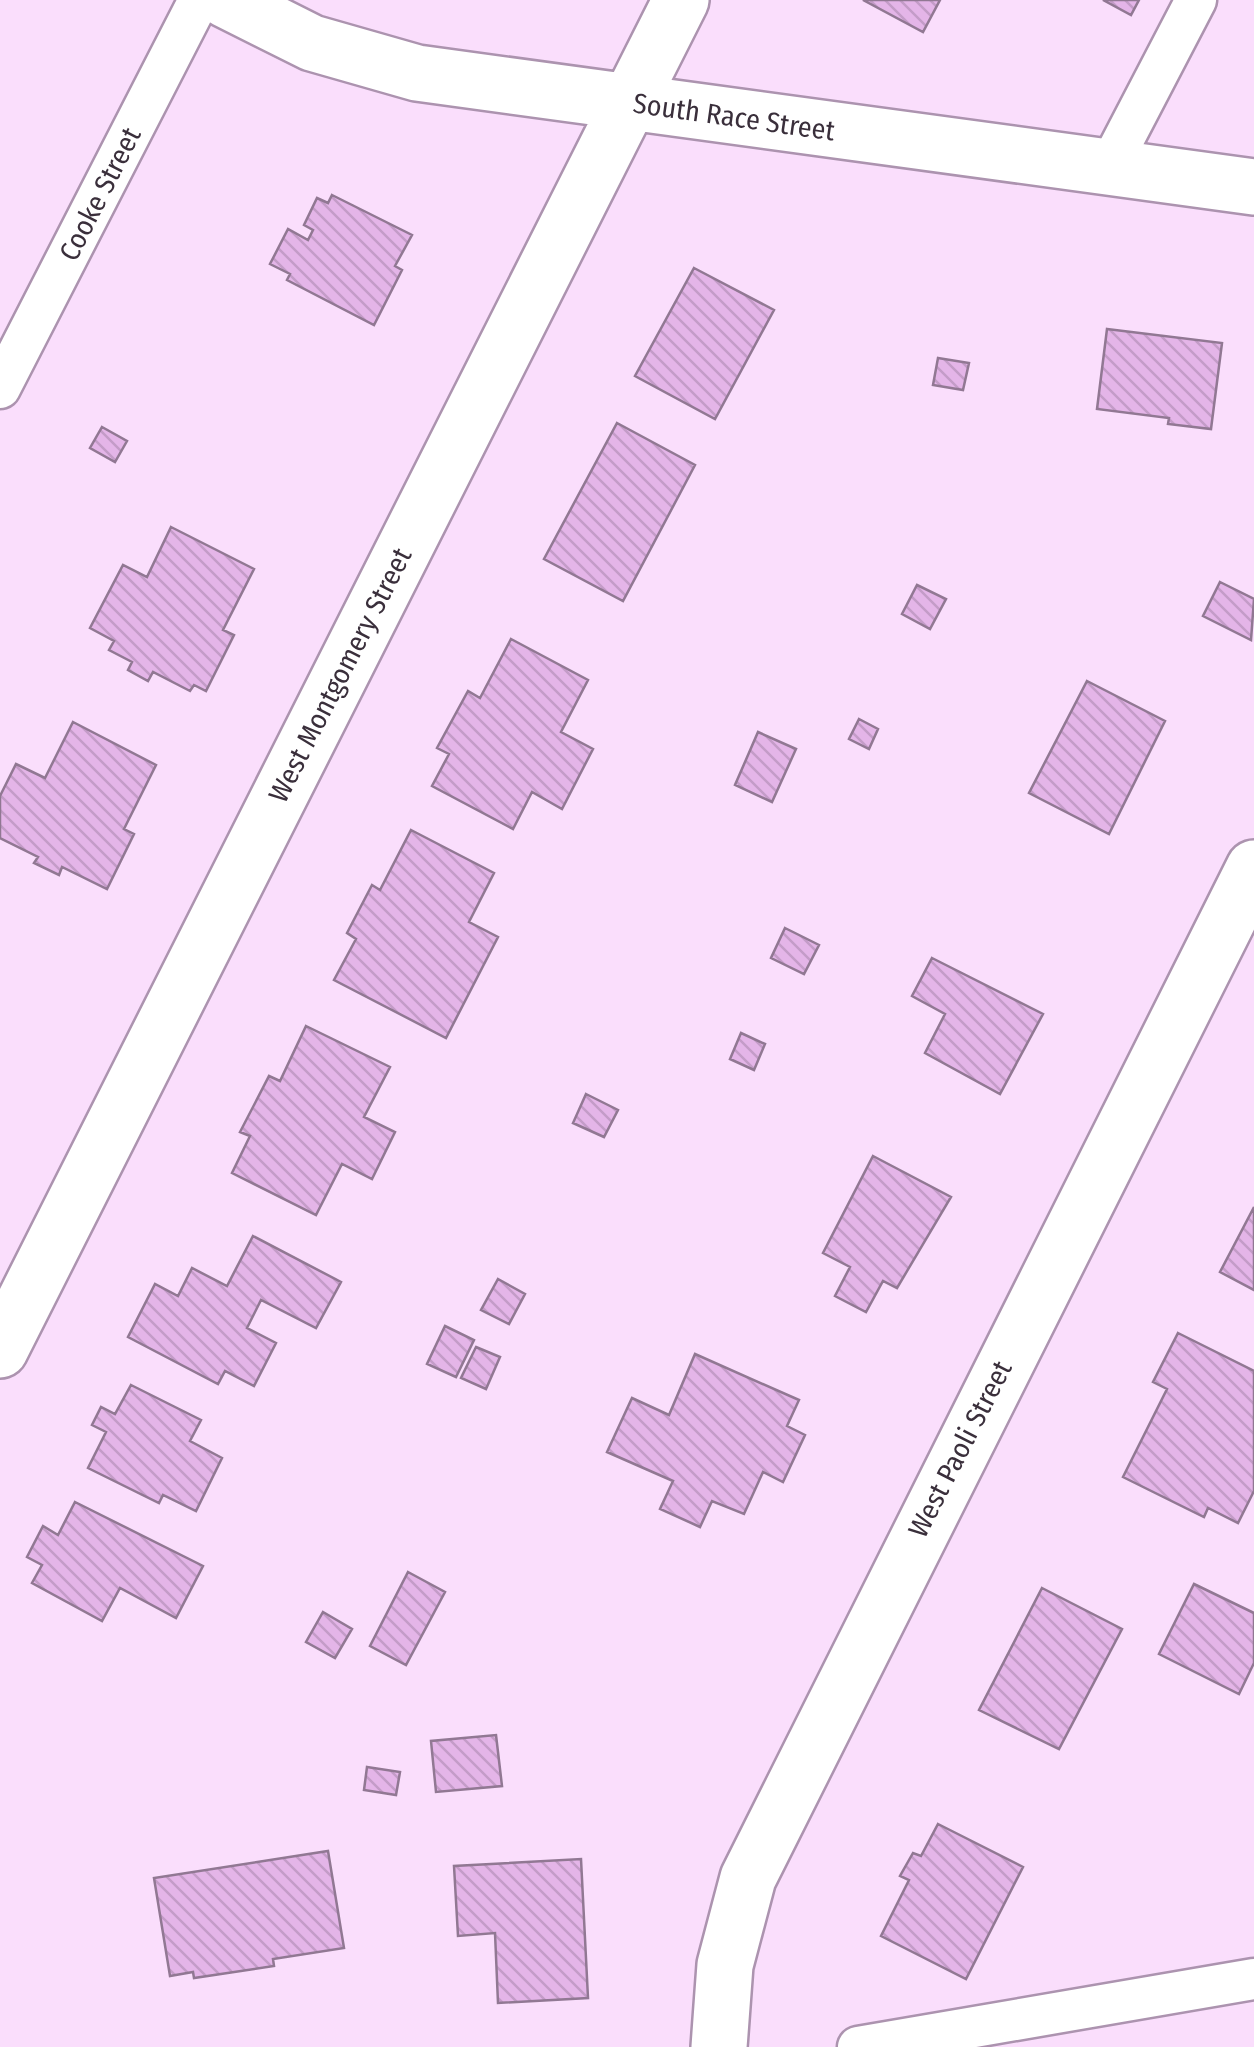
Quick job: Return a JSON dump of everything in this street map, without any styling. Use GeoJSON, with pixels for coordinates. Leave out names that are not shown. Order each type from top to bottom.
{"type":"FeatureCollection","features":[{"type":"Feature","properties":{"kind":"street","name":"South Race Street"},"geometry":{"type":"LineString","coordinates":[[226,0],[312,43],[417,72],[1107,171],[1254,188]]}},
{"type":"Feature","properties":{"kind":"street","name":"West Montgomery Street"},"geometry":{"type":"LineString","coordinates":[[0,1350],[681,0]]}},
{"type":"Feature","properties":{"kind":"street","name":"West Paoli Street"},"geometry":{"type":"LineString","coordinates":[[719,2047],[725,1964],[755,1862],[1254,868]]}},
{"type":"Feature","properties":{"kind":"lane","name":"Cooke Street"},"geometry":{"type":"LineString","coordinates":[[0,388],[199,0]]}},
{"type":"Feature","properties":{"kind":"lane"},"geometry":{"type":"LineString","coordinates":[[1107,171],[1196,0]]}},
{"type":"Feature","properties":{"kind":"lane"},"geometry":{"type":"LineString","coordinates":[[858,2047],[1254,1980]]}},
{"type":"Feature","properties":{"kind":"building"},"geometry":{"type":"Polygon","coordinates":[[[863,0],[940,0],[923,32],[863,0]]]}},
{"type":"Feature","properties":{"kind":"building"},"geometry":{"type":"Polygon","coordinates":[[[1103,0],[1139,0],[1131,15],[1103,0]]]}},
{"type":"Feature","properties":{"kind":"building"},"geometry":{"type":"Polygon","coordinates":[[[332,195],[412,235],[395,266],[402,270],[374,325],[287,280],[290,274],[270,264],[288,229],[308,240],[313,230],[304,225],[317,198],[328,203],[332,195]]]}},
{"type":"Feature","properties":{"kind":"building"},"geometry":{"type":"Polygon","coordinates":[[[694,268],[774,310],[715,419],[635,376],[694,268]]]}},
{"type":"Feature","properties":{"kind":"building"},"geometry":{"type":"Polygon","coordinates":[[[1107,329],[1222,343],[1211,429],[1168,424],[1169,418],[1097,409],[1107,329]]]}},
{"type":"Feature","properties":{"kind":"building"},"geometry":{"type":"Polygon","coordinates":[[[938,358],[969,363],[963,390],[933,385],[938,358]]]}},
{"type":"Feature","properties":{"kind":"building"},"geometry":{"type":"Polygon","coordinates":[[[617,423],[695,465],[623,601],[544,559],[617,423]]]}},
{"type":"Feature","properties":{"kind":"building"},"geometry":{"type":"Polygon","coordinates":[[[102,427],[127,441],[115,462],[90,448],[102,427]]]}},
{"type":"Feature","properties":{"kind":"building"},"geometry":{"type":"Polygon","coordinates":[[[171,527],[254,569],[223,630],[234,635],[206,691],[194,685],[190,691],[153,672],[148,681],[128,670],[132,662],[109,650],[114,641],[90,628],[123,565],[147,577],[171,527]]]}},
{"type":"Feature","properties":{"kind":"building"},"geometry":{"type":"Polygon","coordinates":[[[1220,582],[1254,599],[1251,640],[1203,616],[1220,582]]]}},
{"type":"Feature","properties":{"kind":"building"},"geometry":{"type":"Polygon","coordinates":[[[917,585],[946,599],[930,629],[902,614],[917,585]]]}},
{"type":"Feature","properties":{"kind":"building"},"geometry":{"type":"Polygon","coordinates":[[[511,639],[588,680],[561,732],[593,749],[562,809],[532,792],[513,829],[432,786],[449,754],[437,748],[468,691],[480,698],[511,639]]]}},
{"type":"Feature","properties":{"kind":"building"},"geometry":{"type":"Polygon","coordinates":[[[1087,681],[1165,721],[1109,834],[1029,793],[1087,681]]]}},
{"type":"Feature","properties":{"kind":"building"},"geometry":{"type":"Polygon","coordinates":[[[859,719],[878,729],[869,749],[849,739],[859,719]]]}},
{"type":"Feature","properties":{"kind":"building"},"geometry":{"type":"Polygon","coordinates":[[[73,722],[156,765],[124,829],[134,834],[107,889],[62,867],[59,875],[34,863],[38,857],[0,838],[0,796],[16,764],[45,778],[73,722]]]}},
{"type":"Feature","properties":{"kind":"building"},"geometry":{"type":"Polygon","coordinates":[[[758,732],[796,749],[772,802],[735,785],[758,732]]]}},
{"type":"Feature","properties":{"kind":"building"},"geometry":{"type":"Polygon","coordinates":[[[411,830],[494,873],[469,922],[498,937],[446,1038],[334,980],[356,939],[347,933],[372,885],[380,890],[411,830]]]}},
{"type":"Feature","properties":{"kind":"building"},"geometry":{"type":"Polygon","coordinates":[[[785,928],[819,945],[804,974],[771,958],[785,928]]]}},
{"type":"Feature","properties":{"kind":"building"},"geometry":{"type":"Polygon","coordinates":[[[932,958],[1043,1014],[1000,1094],[925,1053],[945,1014],[912,996],[932,958]]]}},
{"type":"Feature","properties":{"kind":"building"},"geometry":{"type":"Polygon","coordinates":[[[306,1026],[390,1067],[364,1117],[395,1132],[372,1179],[342,1164],[316,1215],[232,1173],[250,1136],[240,1132],[269,1076],[280,1081],[306,1026]]]}},
{"type":"Feature","properties":{"kind":"building"},"geometry":{"type":"Polygon","coordinates":[[[741,1033],[765,1044],[754,1070],[730,1059],[741,1033]]]}},
{"type":"Feature","properties":{"kind":"building"},"geometry":{"type":"Polygon","coordinates":[[[586,1094],[618,1110],[604,1137],[573,1123],[586,1094]]]}},
{"type":"Feature","properties":{"kind":"building"},"geometry":{"type":"Polygon","coordinates":[[[873,1156],[951,1197],[897,1288],[883,1281],[866,1312],[835,1296],[850,1267],[823,1253],[873,1156]]]}},
{"type":"Feature","properties":{"kind":"building"},"geometry":{"type":"Polygon","coordinates":[[[1254,1207],[1254,1290],[1220,1272],[1254,1207]]]}},
{"type":"Feature","properties":{"kind":"building"},"geometry":{"type":"Polygon","coordinates":[[[253,1236],[341,1282],[316,1328],[261,1300],[247,1328],[276,1343],[254,1386],[225,1371],[218,1384],[128,1337],[155,1284],[178,1296],[192,1268],[227,1286],[253,1236]]]}},
{"type":"Feature","properties":{"kind":"building"},"geometry":{"type":"Polygon","coordinates":[[[498,1279],[525,1294],[509,1324],[481,1310],[498,1279]]]}},
{"type":"Feature","properties":{"kind":"building"},"geometry":{"type":"Polygon","coordinates":[[[445,1326],[474,1340],[456,1377],[427,1364],[445,1326]]]}},
{"type":"Feature","properties":{"kind":"building"},"geometry":{"type":"Polygon","coordinates":[[[1178,1333],[1254,1371],[1254,1491],[1238,1523],[1208,1508],[1204,1517],[1123,1477],[1167,1389],[1153,1382],[1178,1333]]]}},
{"type":"Feature","properties":{"kind":"building"},"geometry":{"type":"Polygon","coordinates":[[[476,1347],[500,1357],[486,1389],[461,1378],[476,1347]]]}},
{"type":"Feature","properties":{"kind":"building"},"geometry":{"type":"Polygon","coordinates":[[[695,1354],[799,1400],[787,1426],[805,1435],[783,1482],[763,1472],[744,1514],[712,1501],[700,1527],[660,1509],[673,1481],[607,1452],[632,1398],[669,1415],[695,1354]]]}},
{"type":"Feature","properties":{"kind":"building"},"geometry":{"type":"Polygon","coordinates":[[[131,1385],[201,1420],[190,1441],[222,1458],[196,1511],[163,1495],[159,1503],[88,1468],[106,1432],[92,1425],[101,1407],[115,1414],[131,1385]]]}},
{"type":"Feature","properties":{"kind":"building"},"geometry":{"type":"Polygon","coordinates":[[[75,1502],[203,1566],[176,1618],[120,1588],[102,1621],[32,1583],[42,1565],[27,1557],[43,1526],[58,1535],[75,1502]]]}},
{"type":"Feature","properties":{"kind":"building"},"geometry":{"type":"Polygon","coordinates":[[[408,1572],[445,1592],[406,1665],[370,1646],[408,1572]]]}},
{"type":"Feature","properties":{"kind":"building"},"geometry":{"type":"Polygon","coordinates":[[[1194,1584],[1254,1613],[1254,1663],[1239,1694],[1159,1654],[1194,1584]]]}},
{"type":"Feature","properties":{"kind":"building"},"geometry":{"type":"Polygon","coordinates":[[[1042,1588],[1122,1629],[1059,1749],[979,1710],[1042,1588]]]}},
{"type":"Feature","properties":{"kind":"building"},"geometry":{"type":"Polygon","coordinates":[[[323,1612],[352,1629],[335,1658],[306,1642],[323,1612]]]}},
{"type":"Feature","properties":{"kind":"building"},"geometry":{"type":"Polygon","coordinates":[[[496,1735],[502,1786],[436,1792],[431,1741],[496,1735]]]}},
{"type":"Feature","properties":{"kind":"building"},"geometry":{"type":"Polygon","coordinates":[[[367,1767],[400,1772],[396,1795],[364,1790],[367,1767]]]}},
{"type":"Feature","properties":{"kind":"building"},"geometry":{"type":"Polygon","coordinates":[[[938,1824],[1023,1867],[966,1979],[881,1936],[909,1880],[900,1876],[913,1853],[921,1856],[938,1824]]]}},
{"type":"Feature","properties":{"kind":"building"},"geometry":{"type":"Polygon","coordinates":[[[328,1851],[344,1948],[273,1959],[274,1966],[194,1978],[193,1972],[170,1976],[154,1878],[328,1851]]]}},
{"type":"Feature","properties":{"kind":"building"},"geometry":{"type":"Polygon","coordinates":[[[581,1859],[588,1998],[498,2003],[495,1933],[458,1936],[454,1866],[581,1859]]]}}]}
